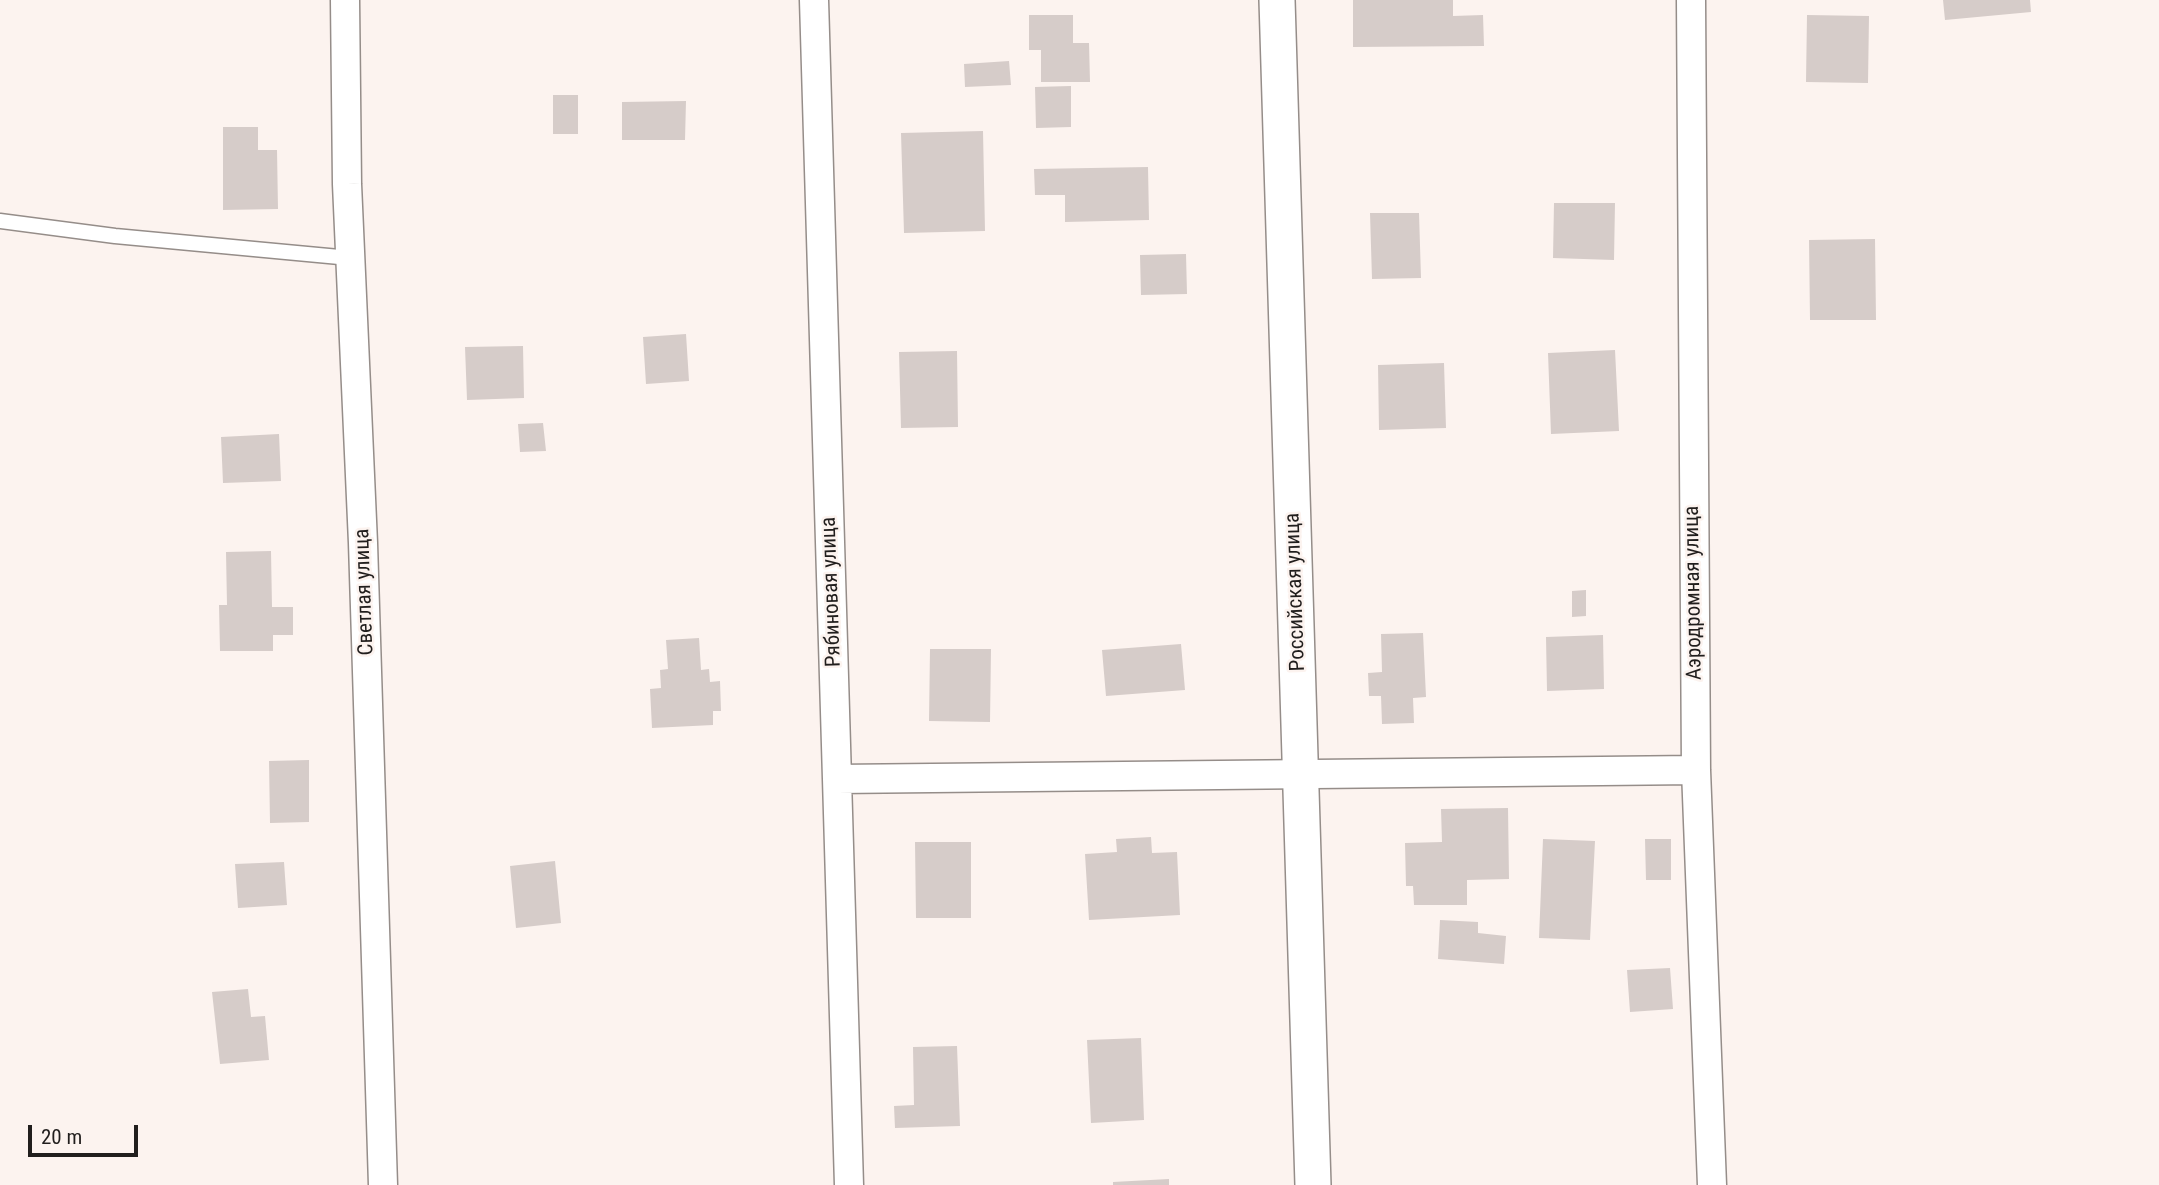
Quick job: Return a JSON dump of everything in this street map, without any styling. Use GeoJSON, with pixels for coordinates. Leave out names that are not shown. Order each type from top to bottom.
{"type":"FeatureCollection","features":[{"type":"Feature","properties":{"kind":"street","name":"Светлая улица"},"geometry":{"type":"LineString","coordinates":[[345,0],[347,184],[364,557],[383,1185]]}},
{"type":"Feature","properties":{"kind":"street","name":"Рябиновая улица"},"geometry":{"type":"LineString","coordinates":[[814,0],[849,1185]]}},
{"type":"Feature","properties":{"kind":"street","name":"Российская улица"},"geometry":{"type":"LineString","coordinates":[[1277,0],[1314,1185]]}},
{"type":"Feature","properties":{"kind":"street","name":"Аэродромная улица"},"geometry":{"type":"LineString","coordinates":[[1691,0],[1696,771],[1712,1185]]}},
{"type":"Feature","properties":{"kind":"street"},"geometry":{"type":"LineString","coordinates":[[837,779],[1696,771]]}},
{"type":"Feature","properties":{"kind":"lane"},"geometry":{"type":"LineString","coordinates":[[0,222],[115,236],[350,258]]}},
{"type":"Feature","properties":{"kind":"building"},"geometry":{"type":"Polygon","coordinates":[[[1353,0],[1453,0],[1453,16],[1483,15],[1484,46],[1353,47],[1353,0]]]}},
{"type":"Feature","properties":{"kind":"building"},"geometry":{"type":"Polygon","coordinates":[[[1943,0],[2030,0],[2031,12],[1945,20],[1943,0]]]}},
{"type":"Feature","properties":{"kind":"building"},"geometry":{"type":"Polygon","coordinates":[[[1029,15],[1073,15],[1073,43],[1089,43],[1090,82],[1041,82],[1041,50],[1029,50],[1029,15]]]}},
{"type":"Feature","properties":{"kind":"building"},"geometry":{"type":"Polygon","coordinates":[[[1807,15],[1869,16],[1868,83],[1806,82],[1807,15]]]}},
{"type":"Feature","properties":{"kind":"building"},"geometry":{"type":"Polygon","coordinates":[[[1009,61],[1011,85],[965,87],[964,64],[1009,61]]]}},
{"type":"Feature","properties":{"kind":"building"},"geometry":{"type":"Polygon","coordinates":[[[1071,86],[1071,127],[1036,128],[1035,87],[1071,86]]]}},
{"type":"Feature","properties":{"kind":"building"},"geometry":{"type":"Polygon","coordinates":[[[553,95],[578,95],[578,134],[553,134],[553,95]]]}},
{"type":"Feature","properties":{"kind":"building"},"geometry":{"type":"Polygon","coordinates":[[[686,101],[685,140],[622,140],[622,102],[686,101]]]}},
{"type":"Feature","properties":{"kind":"building"},"geometry":{"type":"Polygon","coordinates":[[[223,127],[258,127],[258,150],[277,150],[278,209],[223,210],[223,127]]]}},
{"type":"Feature","properties":{"kind":"building"},"geometry":{"type":"Polygon","coordinates":[[[983,131],[985,231],[904,233],[901,133],[983,131]]]}},
{"type":"Feature","properties":{"kind":"building"},"geometry":{"type":"Polygon","coordinates":[[[1148,167],[1149,220],[1065,222],[1065,195],[1035,195],[1034,169],[1148,167]]]}},
{"type":"Feature","properties":{"kind":"building"},"geometry":{"type":"Polygon","coordinates":[[[1554,203],[1615,203],[1614,260],[1553,258],[1554,203]]]}},
{"type":"Feature","properties":{"kind":"building"},"geometry":{"type":"Polygon","coordinates":[[[1370,213],[1419,213],[1421,278],[1372,279],[1370,213]]]}},
{"type":"Feature","properties":{"kind":"building"},"geometry":{"type":"Polygon","coordinates":[[[1875,239],[1876,320],[1810,320],[1809,240],[1875,239]]]}},
{"type":"Feature","properties":{"kind":"building"},"geometry":{"type":"Polygon","coordinates":[[[1186,254],[1187,294],[1141,295],[1140,255],[1186,254]]]}},
{"type":"Feature","properties":{"kind":"building"},"geometry":{"type":"Polygon","coordinates":[[[686,334],[689,381],[646,384],[643,337],[686,334]]]}},
{"type":"Feature","properties":{"kind":"building"},"geometry":{"type":"Polygon","coordinates":[[[523,346],[524,398],[467,400],[465,347],[523,346]]]}},
{"type":"Feature","properties":{"kind":"building"},"geometry":{"type":"Polygon","coordinates":[[[1615,350],[1619,431],[1551,434],[1548,353],[1615,350]]]}},
{"type":"Feature","properties":{"kind":"building"},"geometry":{"type":"Polygon","coordinates":[[[957,351],[958,427],[901,428],[899,352],[957,351]]]}},
{"type":"Feature","properties":{"kind":"building"},"geometry":{"type":"Polygon","coordinates":[[[1444,363],[1446,428],[1379,430],[1378,365],[1444,363]]]}},
{"type":"Feature","properties":{"kind":"building"},"geometry":{"type":"Polygon","coordinates":[[[543,423],[546,451],[520,452],[518,424],[543,423]]]}},
{"type":"Feature","properties":{"kind":"building"},"geometry":{"type":"Polygon","coordinates":[[[279,434],[281,481],[223,483],[221,437],[279,434]]]}},
{"type":"Feature","properties":{"kind":"building"},"geometry":{"type":"Polygon","coordinates":[[[271,551],[272,607],[293,607],[293,635],[273,635],[273,651],[220,651],[219,605],[227,605],[226,552],[271,551]]]}},
{"type":"Feature","properties":{"kind":"building"},"geometry":{"type":"Polygon","coordinates":[[[1586,590],[1586,616],[1572,617],[1572,591],[1586,590]]]}},
{"type":"Feature","properties":{"kind":"building"},"geometry":{"type":"Polygon","coordinates":[[[1423,633],[1426,697],[1413,698],[1414,723],[1382,724],[1381,696],[1369,696],[1368,673],[1382,672],[1381,634],[1423,633]]]}},
{"type":"Feature","properties":{"kind":"building"},"geometry":{"type":"Polygon","coordinates":[[[1603,635],[1604,689],[1547,691],[1546,637],[1603,635]]]}},
{"type":"Feature","properties":{"kind":"building"},"geometry":{"type":"Polygon","coordinates":[[[699,638],[701,670],[709,669],[710,682],[720,681],[721,711],[713,711],[713,725],[652,728],[650,689],[661,688],[660,670],[668,669],[666,640],[699,638]]]}},
{"type":"Feature","properties":{"kind":"building"},"geometry":{"type":"Polygon","coordinates":[[[1181,644],[1185,690],[1106,696],[1102,650],[1181,644]]]}},
{"type":"Feature","properties":{"kind":"building"},"geometry":{"type":"Polygon","coordinates":[[[930,649],[991,649],[990,722],[929,721],[930,649]]]}},
{"type":"Feature","properties":{"kind":"building"},"geometry":{"type":"Polygon","coordinates":[[[309,760],[309,822],[270,823],[269,761],[309,760]]]}},
{"type":"Feature","properties":{"kind":"building"},"geometry":{"type":"Polygon","coordinates":[[[1508,808],[1509,879],[1467,880],[1467,905],[1414,905],[1413,886],[1406,886],[1405,843],[1442,842],[1441,809],[1508,808]]]}},
{"type":"Feature","properties":{"kind":"building"},"geometry":{"type":"Polygon","coordinates":[[[1151,837],[1152,853],[1177,852],[1180,915],[1089,920],[1085,854],[1117,852],[1116,839],[1151,837]]]}},
{"type":"Feature","properties":{"kind":"building"},"geometry":{"type":"Polygon","coordinates":[[[1543,839],[1595,841],[1590,940],[1539,938],[1543,839]]]}},
{"type":"Feature","properties":{"kind":"building"},"geometry":{"type":"Polygon","coordinates":[[[1645,839],[1671,839],[1671,880],[1646,880],[1645,839]]]}},
{"type":"Feature","properties":{"kind":"building"},"geometry":{"type":"Polygon","coordinates":[[[915,842],[971,842],[971,918],[916,918],[915,842]]]}},
{"type":"Feature","properties":{"kind":"building"},"geometry":{"type":"Polygon","coordinates":[[[555,861],[561,923],[516,928],[510,866],[555,861]]]}},
{"type":"Feature","properties":{"kind":"building"},"geometry":{"type":"Polygon","coordinates":[[[284,862],[287,905],[238,908],[235,864],[284,862]]]}},
{"type":"Feature","properties":{"kind":"building"},"geometry":{"type":"Polygon","coordinates":[[[1440,920],[1478,922],[1478,933],[1506,936],[1504,964],[1438,959],[1440,920]]]}},
{"type":"Feature","properties":{"kind":"building"},"geometry":{"type":"Polygon","coordinates":[[[1670,968],[1673,1009],[1630,1012],[1627,970],[1670,968]]]}},
{"type":"Feature","properties":{"kind":"building"},"geometry":{"type":"Polygon","coordinates":[[[248,989],[251,1017],[265,1016],[269,1060],[220,1064],[212,992],[248,989]]]}},
{"type":"Feature","properties":{"kind":"building"},"geometry":{"type":"Polygon","coordinates":[[[1141,1038],[1144,1120],[1091,1123],[1087,1040],[1141,1038]]]}},
{"type":"Feature","properties":{"kind":"building"},"geometry":{"type":"Polygon","coordinates":[[[957,1046],[960,1126],[895,1128],[894,1106],[914,1105],[913,1047],[957,1046]]]}},
{"type":"Feature","properties":{"kind":"building"},"geometry":{"type":"Polygon","coordinates":[[[1169,1179],[1169,1185],[1113,1185],[1113,1182],[1169,1179]]]}}]}
